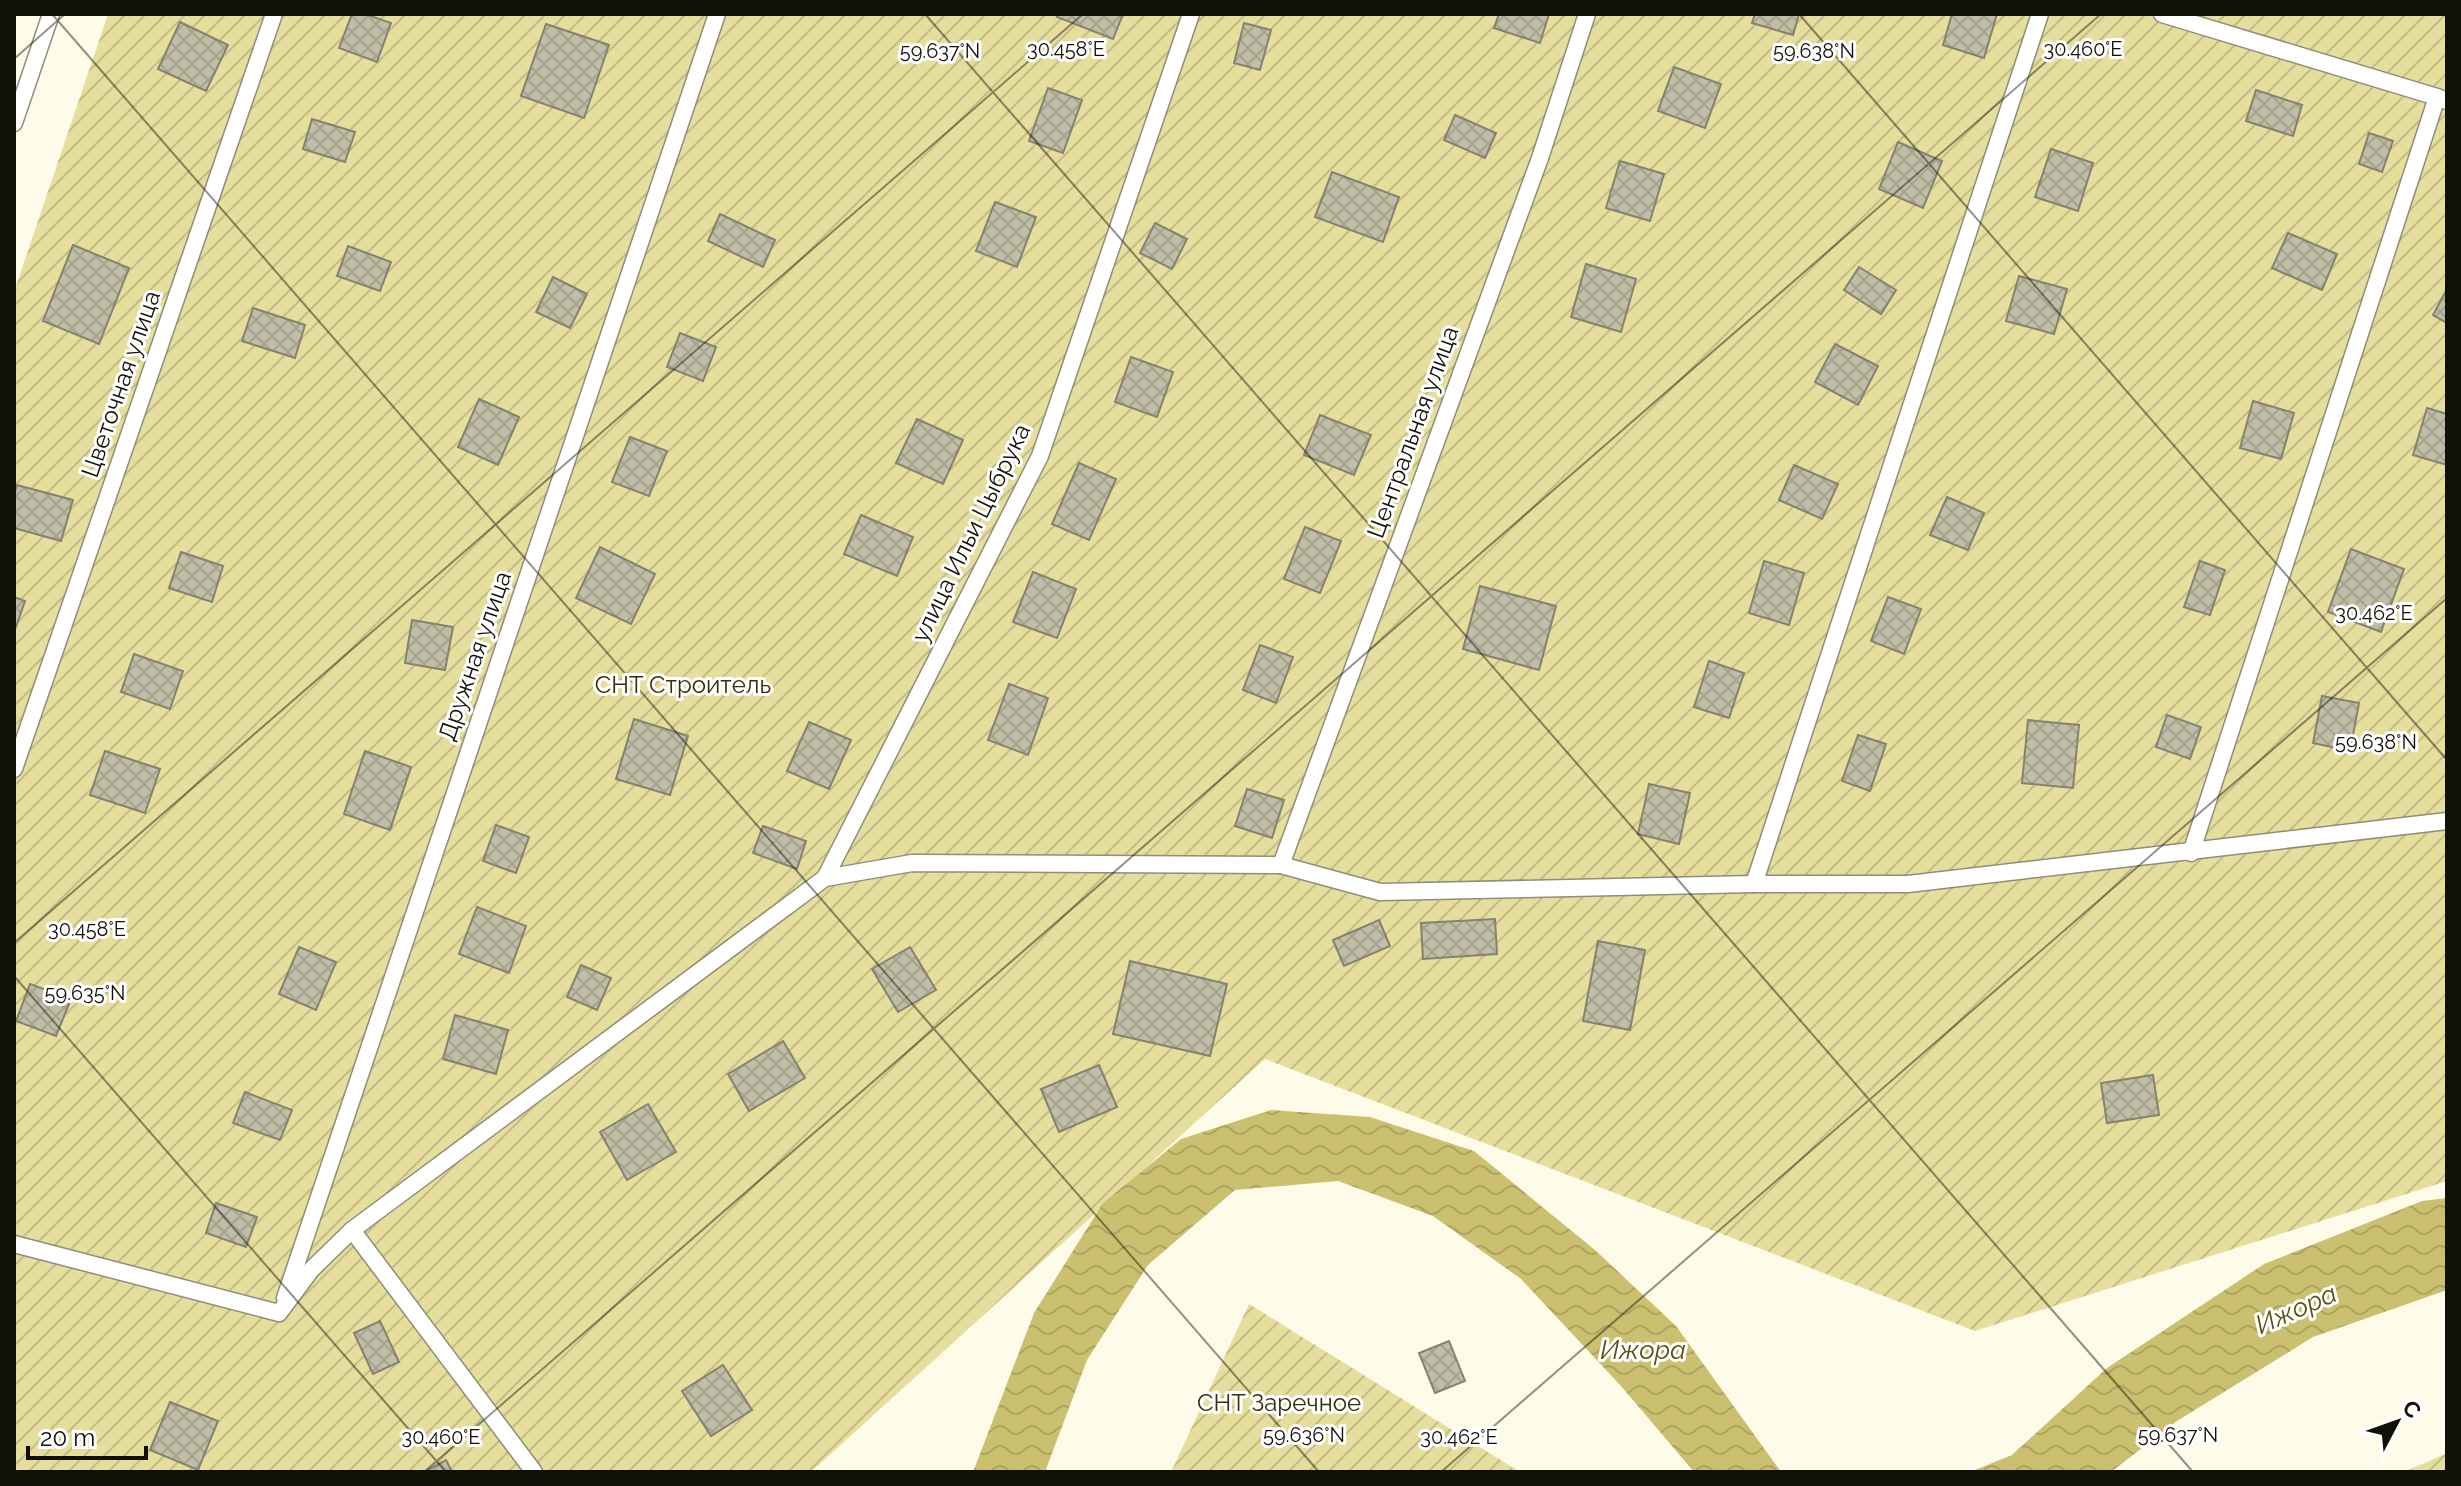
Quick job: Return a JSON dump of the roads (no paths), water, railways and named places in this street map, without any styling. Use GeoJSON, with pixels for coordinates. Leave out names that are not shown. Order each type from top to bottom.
{"type":"FeatureCollection","features":[{"type":"Feature","properties":{"kind":"lane"},"geometry":{"type":"LineString","coordinates":[[14,123],[51,14]]}},
{"type":"Feature","properties":{"kind":"lane","name":"Цветочная улица"},"geometry":{"type":"LineString","coordinates":[[14,769],[274,14]]}},
{"type":"Feature","properties":{"kind":"lane","name":"Дружная улица"},"geometry":{"type":"LineString","coordinates":[[279,1313],[717,14]]}},
{"type":"Feature","properties":{"kind":"lane","name":"улица Ильи Цыбрука"},"geometry":{"type":"LineString","coordinates":[[825,878],[1040,456],[1191,14]]}},
{"type":"Feature","properties":{"kind":"lane","name":"Центральная улица"},"geometry":{"type":"LineString","coordinates":[[1281,865],[1540,158],[1587,14]]}},
{"type":"Feature","properties":{"kind":"lane"},"geometry":{"type":"LineString","coordinates":[[1754,884],[2040,14]]}},
{"type":"Feature","properties":{"kind":"lane"},"geometry":{"type":"LineString","coordinates":[[2162,14],[2442,99],[2191,853]]}},
{"type":"Feature","properties":{"kind":"lane"},"geometry":{"type":"LineString","coordinates":[[14,1244],[279,1313],[311,1270],[352,1230],[825,878],[912,863],[1281,865],[1380,892],[1908,884],[2447,821]]}},
{"type":"Feature","properties":{"kind":"lane"},"geometry":{"type":"LineString","coordinates":[[352,1230],[534,1472]]}},
{"type":"Feature","properties":{"kind":"water","name":"Ижора"},"geometry":{"type":"Polygon","coordinates":[[[1271,1110],[1370,1117],[1474,1151],[1595,1250],[1676,1326],[1781,1472],[1694,1472],[1621,1386],[1521,1279],[1433,1216],[1338,1181],[1235,1190],[1148,1265],[1087,1360],[1045,1472],[973,1472],[1034,1313],[1103,1203],[1181,1139],[1271,1110]]]}},
{"type":"Feature","properties":{"kind":"water","name":"Ижора"},"geometry":{"type":"Polygon","coordinates":[[[2447,1198],[2447,1290],[2313,1337],[2177,1421],[2111,1472],[1970,1472],[2012,1455],[2107,1368],[2264,1264],[2422,1201],[2447,1198]]]}},
{"type":"Feature","properties":{"kind":"park label","name":"СНТ Строитель"},"geometry":{"type":"Point","coordinates":[683,685]}},
{"type":"Feature","properties":{"kind":"park label","name":"СНТ Заречное"},"geometry":{"type":"Point","coordinates":[1279,1403]}}]}
